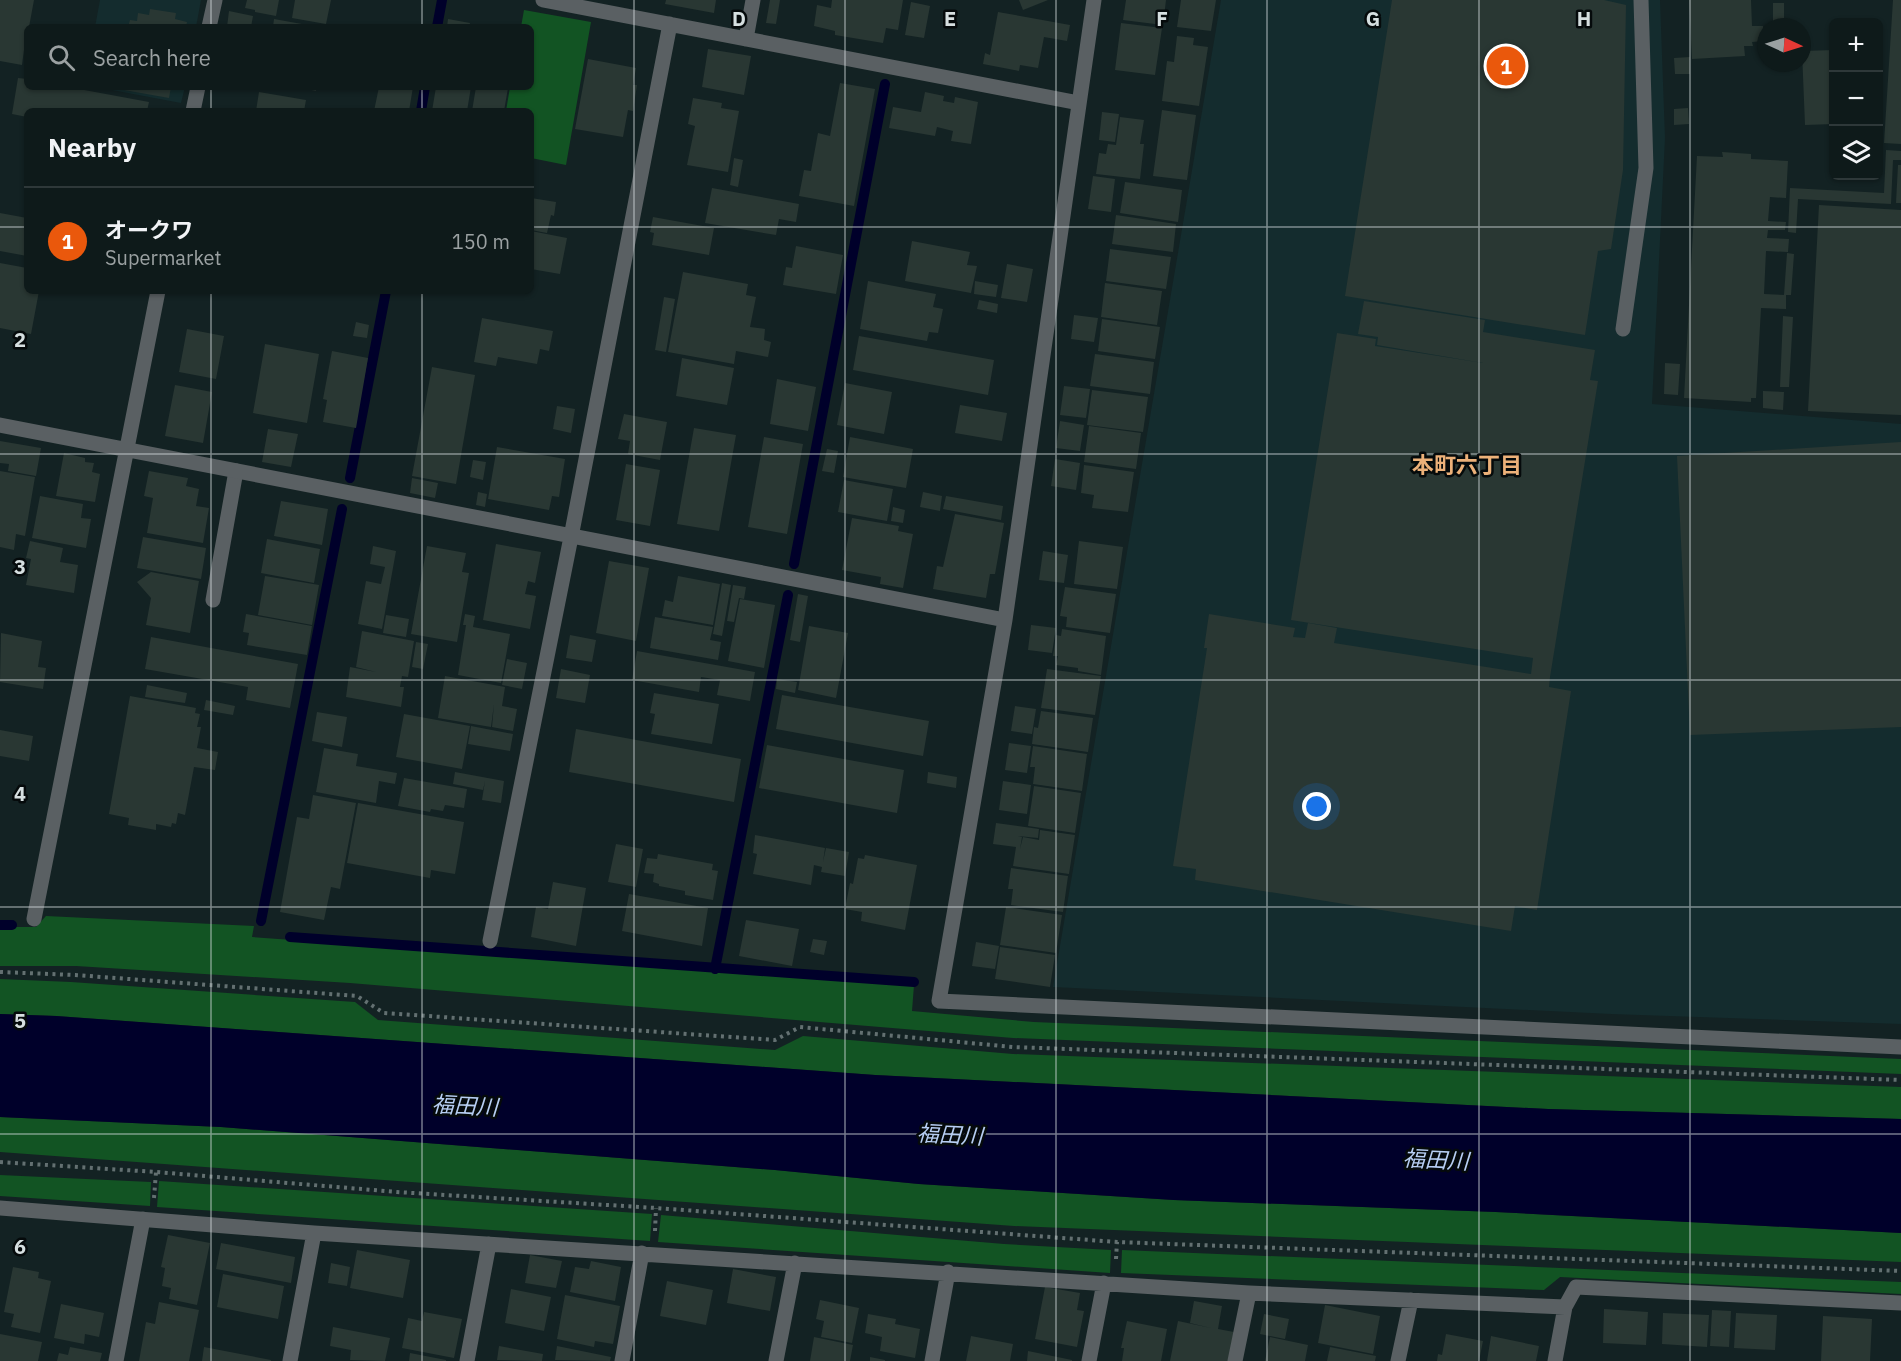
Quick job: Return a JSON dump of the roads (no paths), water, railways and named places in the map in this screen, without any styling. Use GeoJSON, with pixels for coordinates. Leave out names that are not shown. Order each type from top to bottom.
{"type":"FeatureCollection","features":[{"type":"Feature","properties":{"kind":"street"},"geometry":{"type":"LineString","coordinates":[[210,24],[215,0]]}},
{"type":"Feature","properties":{"kind":"street"},"geometry":{"type":"LineString","coordinates":[[543,0],[1078,104]]}},
{"type":"Feature","properties":{"kind":"street"},"geometry":{"type":"LineString","coordinates":[[746,39],[753,0]]}},
{"type":"Feature","properties":{"kind":"street"},"geometry":{"type":"LineString","coordinates":[[1094,0],[1005,621],[939,1001],[1901,1047]]}},
{"type":"Feature","properties":{"kind":"street"},"geometry":{"type":"LineString","coordinates":[[1623,329],[1646,168],[1641,0]]}},
{"type":"Feature","properties":{"kind":"street"},"geometry":{"type":"LineString","coordinates":[[490,941],[670,24]]}},
{"type":"Feature","properties":{"kind":"street"},"geometry":{"type":"LineString","coordinates":[[194,108],[197,90]]}},
{"type":"Feature","properties":{"kind":"street"},"geometry":{"type":"LineString","coordinates":[[34,919],[157,294]]}},
{"type":"Feature","properties":{"kind":"street"},"geometry":{"type":"LineString","coordinates":[[0,425],[1005,621]]}},
{"type":"Feature","properties":{"kind":"street"},"geometry":{"type":"LineString","coordinates":[[213,600],[236,471]]}},
{"type":"Feature","properties":{"kind":"street"},"geometry":{"type":"LineString","coordinates":[[0,1208],[314,1233],[1249,1293],[1565,1307]]}},
{"type":"Feature","properties":{"kind":"street"},"geometry":{"type":"LineString","coordinates":[[116,1361],[143,1220]]}},
{"type":"Feature","properties":{"kind":"street"},"geometry":{"type":"LineString","coordinates":[[290,1361],[314,1233]]}},
{"type":"Feature","properties":{"kind":"street"},"geometry":{"type":"LineString","coordinates":[[467,1361],[489,1244]]}},
{"type":"Feature","properties":{"kind":"street"},"geometry":{"type":"LineString","coordinates":[[622,1361],[642,1253]]}},
{"type":"Feature","properties":{"kind":"street"},"geometry":{"type":"LineString","coordinates":[[776,1361],[795,1263]]}},
{"type":"Feature","properties":{"kind":"street"},"geometry":{"type":"LineString","coordinates":[[932,1361],[948,1272]]}},
{"type":"Feature","properties":{"kind":"street"},"geometry":{"type":"LineString","coordinates":[[1089,1361],[1104,1283]]}},
{"type":"Feature","properties":{"kind":"street"},"geometry":{"type":"LineString","coordinates":[[1556,1361],[1565,1307],[1576,1287],[1901,1303]]}},
{"type":"Feature","properties":{"kind":"street"},"geometry":{"type":"LineString","coordinates":[[1235,1361],[1249,1293]]}},
{"type":"Feature","properties":{"kind":"street"},"geometry":{"type":"LineString","coordinates":[[1398,1361],[1411,1300]]}},
{"type":"Feature","properties":{"kind":"water","name":"福田川"},"geometry":{"type":"Polygon","coordinates":[[[0,1014],[56,1016],[875,1075],[1548,1109],[1901,1119],[1901,1233],[1496,1212],[1174,1200],[919,1184],[775,1170],[221,1127],[0,1117],[0,1014]]]}},
{"type":"Feature","properties":{"kind":"waterway"},"geometry":{"type":"LineString","coordinates":[[438,24],[442,0]]}},
{"type":"Feature","properties":{"kind":"waterway"},"geometry":{"type":"LineString","coordinates":[[794,564],[885,84]]}},
{"type":"Feature","properties":{"kind":"waterway"},"geometry":{"type":"LineString","coordinates":[[422,108],[424,90]]}},
{"type":"Feature","properties":{"kind":"waterway"},"geometry":{"type":"LineString","coordinates":[[350,478],[385,294]]}},
{"type":"Feature","properties":{"kind":"waterway"},"geometry":{"type":"LineString","coordinates":[[261,921],[342,509]]}},
{"type":"Feature","properties":{"kind":"waterway"},"geometry":{"type":"LineString","coordinates":[[715,969],[788,595]]}},
{"type":"Feature","properties":{"kind":"waterway"},"geometry":{"type":"LineString","coordinates":[[0,925],[12,925]]}},
{"type":"Feature","properties":{"kind":"waterway"},"geometry":{"type":"LineString","coordinates":[[290,937],[914,982]]}},
{"type":"Feature","properties":{"kind":"place","name":"オークワ"},"geometry":{"type":"Point","coordinates":[1506,66]}},
{"type":"Feature","properties":{"kind":"district","name":"本町六丁目"},"geometry":{"type":"Point","coordinates":[1467,464]}}]}
